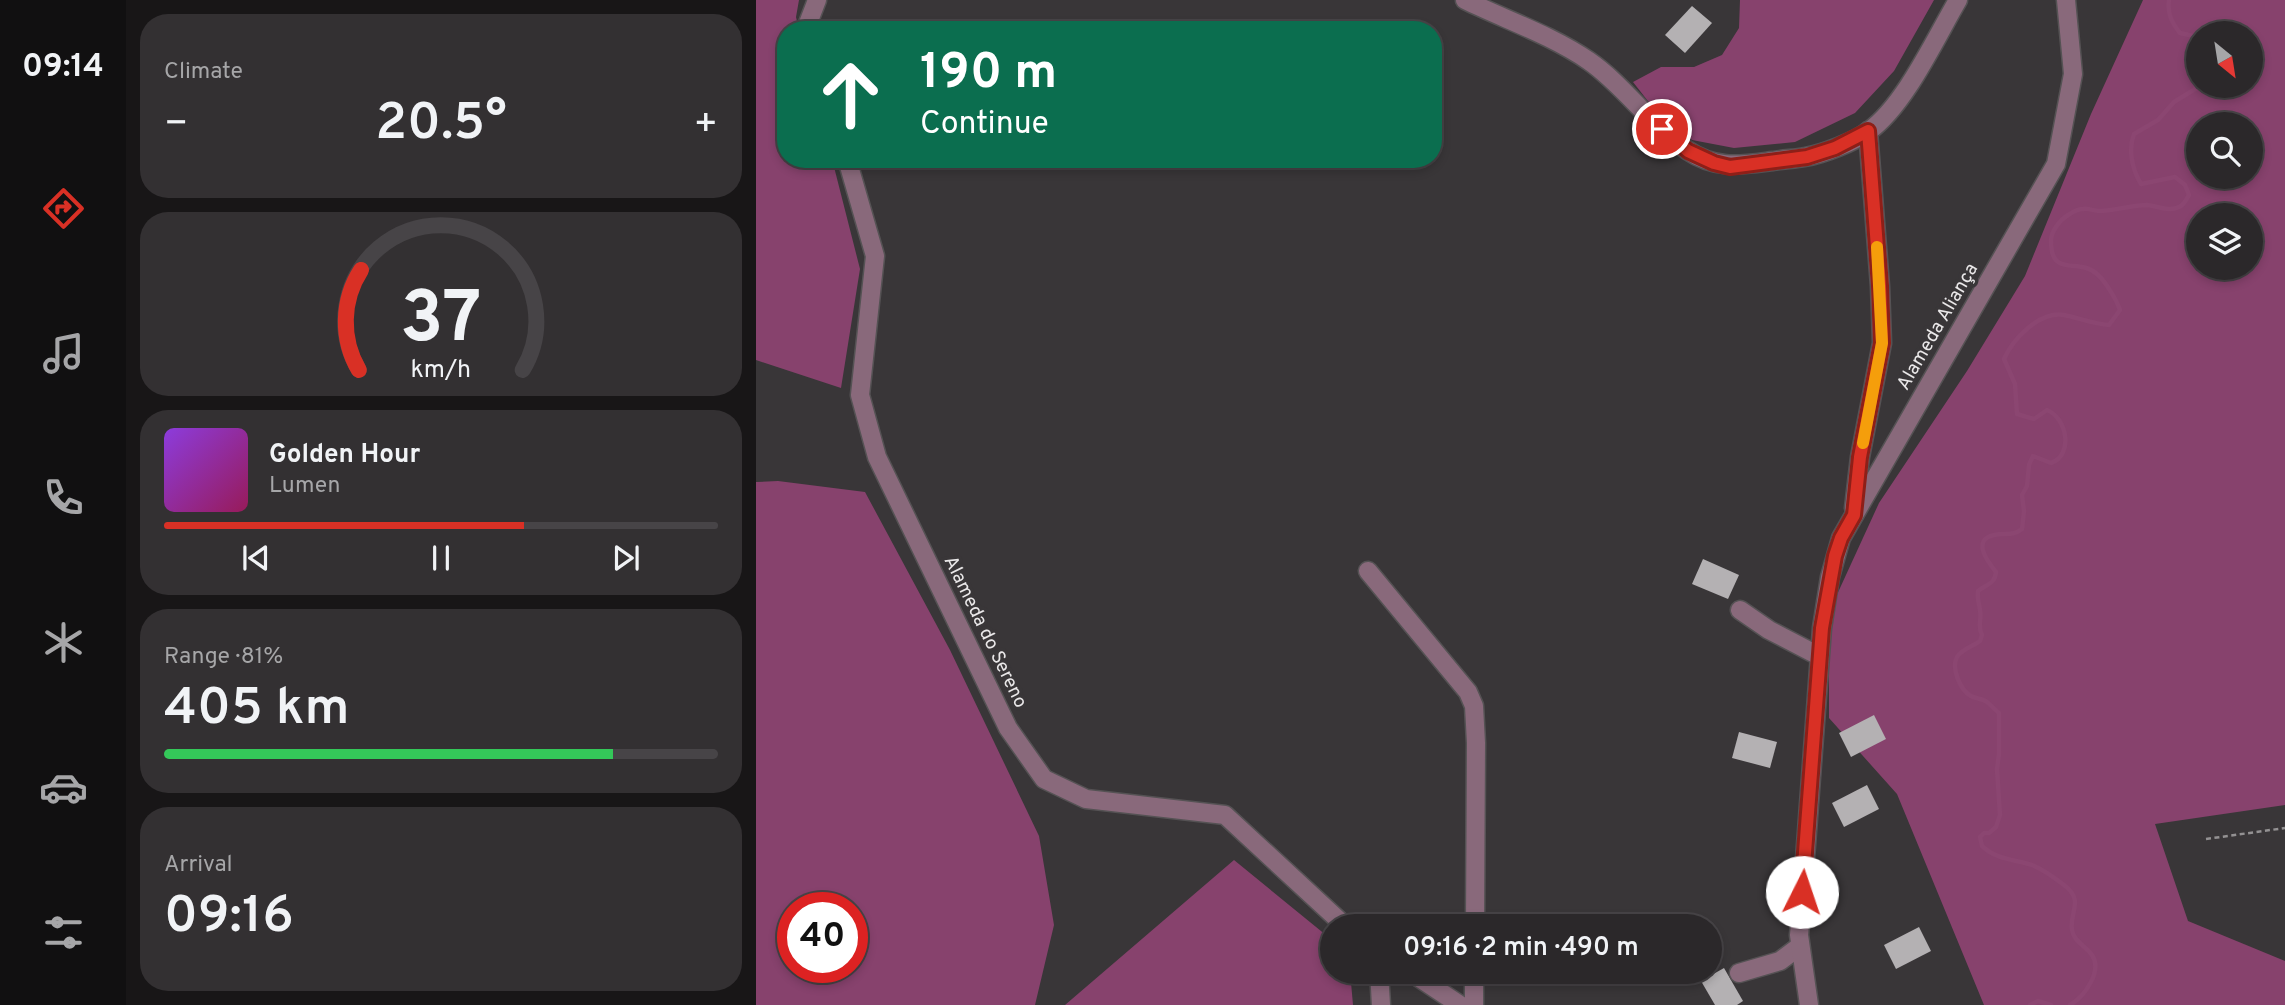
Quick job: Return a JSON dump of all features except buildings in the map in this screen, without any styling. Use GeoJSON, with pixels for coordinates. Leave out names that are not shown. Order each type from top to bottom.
{"type":"FeatureCollection","features":[{"type":"Feature","properties":{"kind":"street"},"geometry":{"type":"LineString","coordinates":[[809,21],[817,0]]}},
{"type":"Feature","properties":{"kind":"street"},"geometry":{"type":"LineString","coordinates":[[1465,0],[1507,21],[1544,35],[1588,61],[1617,83],[1688,151],[1730,167],[1807,157],[1835,148],[1868,131],[1905,90],[1958,0]]}},
{"type":"Feature","properties":{"kind":"street","name":"Alameda Aliança"},"geometry":{"type":"LineString","coordinates":[[1809,1005],[1800,946],[1801,913],[1819,656],[1835,556],[1841,538],[2056,164],[2073,74],[2066,0]]}},
{"type":"Feature","properties":{"kind":"street"},"geometry":{"type":"LineString","coordinates":[[1854,515],[1860,457],[1882,343],[1868,131]]}},
{"type":"Feature","properties":{"kind":"street","name":"Alameda do Sereno"},"geometry":{"type":"LineString","coordinates":[[850,168],[875,256],[860,395],[877,457],[1008,728],[1044,779],[1086,799],[1225,815],[1332,914]]}},
{"type":"Feature","properties":{"kind":"street"},"geometry":{"type":"LineString","coordinates":[[1368,571],[1468,692],[1474,706],[1475,914]]}},
{"type":"Feature","properties":{"kind":"street"},"geometry":{"type":"LineString","coordinates":[[1740,610],[1769,630],[1819,656]]}},
{"type":"Feature","properties":{"kind":"street"},"geometry":{"type":"LineString","coordinates":[[1739,972],[1780,961],[1800,946]]}},
{"type":"Feature","properties":{"kind":"street"},"geometry":{"type":"LineString","coordinates":[[1380,984],[1381,1005]]}},
{"type":"Feature","properties":{"kind":"street"},"geometry":{"type":"LineString","coordinates":[[1428,984],[1460,1005]]}},
{"type":"Feature","properties":{"kind":"street"},"geometry":{"type":"LineString","coordinates":[[1474,984],[1474,1005]]}},
{"type":"Feature","properties":{"kind":"path"},"geometry":{"type":"LineString","coordinates":[[2206,839],[2285,828]]}},
{"type":"Feature","properties":{"kind":"shaded area"},"geometry":{"type":"Polygon","coordinates":[[[756,0],[799,0],[797,21],[777,21],[777,168],[834,168],[860,269],[841,388],[756,360],[756,0]]]}},
{"type":"Feature","properties":{"kind":"shaded area"},"geometry":{"type":"Polygon","coordinates":[[[1740,0],[1934,0],[1894,71],[1855,113],[1795,142],[1734,148],[1692,140],[1651,105],[1633,82],[1661,67],[1694,67],[1722,55],[1739,28],[1740,0]]]}},
{"type":"Feature","properties":{"kind":"shaded area"},"geometry":{"type":"Polygon","coordinates":[[[2143,0],[2285,0],[2285,805],[2155,824],[2188,921],[2285,961],[2285,1005],[1984,1005],[1897,794],[1829,718],[1829,612],[1879,503],[1967,371],[2025,276],[2091,114],[2143,0]]]}},
{"type":"Feature","properties":{"kind":"shaded area"},"geometry":{"type":"Polygon","coordinates":[[[778,481],[865,492],[950,650],[1039,836],[1054,925],[1035,1005],[756,1005],[756,482],[778,481]]]}},
{"type":"Feature","properties":{"kind":"shaded area"},"geometry":{"type":"Polygon","coordinates":[[[1234,860],[1320,930],[1320,984],[1351,984],[1353,1005],[1065,1005],[1234,860]]]}},
{"type":"Feature","properties":{"kind":"waterway"},"geometry":{"type":"LineString","coordinates":[[2169,0],[2171,18],[2180,33],[2186,34]]}},
{"type":"Feature","properties":{"kind":"waterway"},"geometry":{"type":"LineString","coordinates":[[2070,1005],[2086,990],[2094,976],[2095,968],[2092,955],[2073,934],[2074,896],[2064,885],[2040,869],[1999,857],[1982,846],[1980,837],[1996,827],[2000,815],[1997,769],[1999,713],[1987,702],[1971,696],[1963,689],[1956,673],[1955,662],[1962,652],[1980,641],[1982,635],[1978,591],[1992,581],[1996,572],[1983,552],[1983,541],[1994,535],[2012,534],[2022,529],[2022,495],[2027,486],[2029,465],[2033,456],[2051,463],[2058,459],[2065,445],[2063,428],[2054,414],[2047,410],[2034,419],[2017,414],[2015,384],[2004,359],[2020,335],[2045,317],[2064,315],[2109,325],[2120,310],[2104,281],[2097,274],[2090,269],[2061,264],[2056,260],[2052,253],[2053,233],[2062,220],[2079,210],[2105,211],[2147,205],[2171,209],[2182,205],[2189,195],[2185,185],[2175,177],[2141,184],[2135,172],[2131,146],[2134,134],[2158,120],[2174,102],[2186,95]]}},
{"type":"Feature","properties":{"kind":"waterway"},"geometry":{"type":"LineString","coordinates":[[2030,1005],[2038,1001],[2051,1005]]}},
{"type":"Feature","properties":{"kind":"slow traffic"},"geometry":{"type":"LineString","coordinates":[[1863,443],[1882,343],[1877,247]]}},
{"type":"Feature","properties":{"kind":"route"},"geometry":{"type":"LineString","coordinates":[[1662,129],[1688,151],[1730,167],[1807,157],[1835,148],[1868,131],[1882,343],[1860,457],[1854,515],[1841,538],[1835,556],[1822,628],[1802,892]]}}]}
